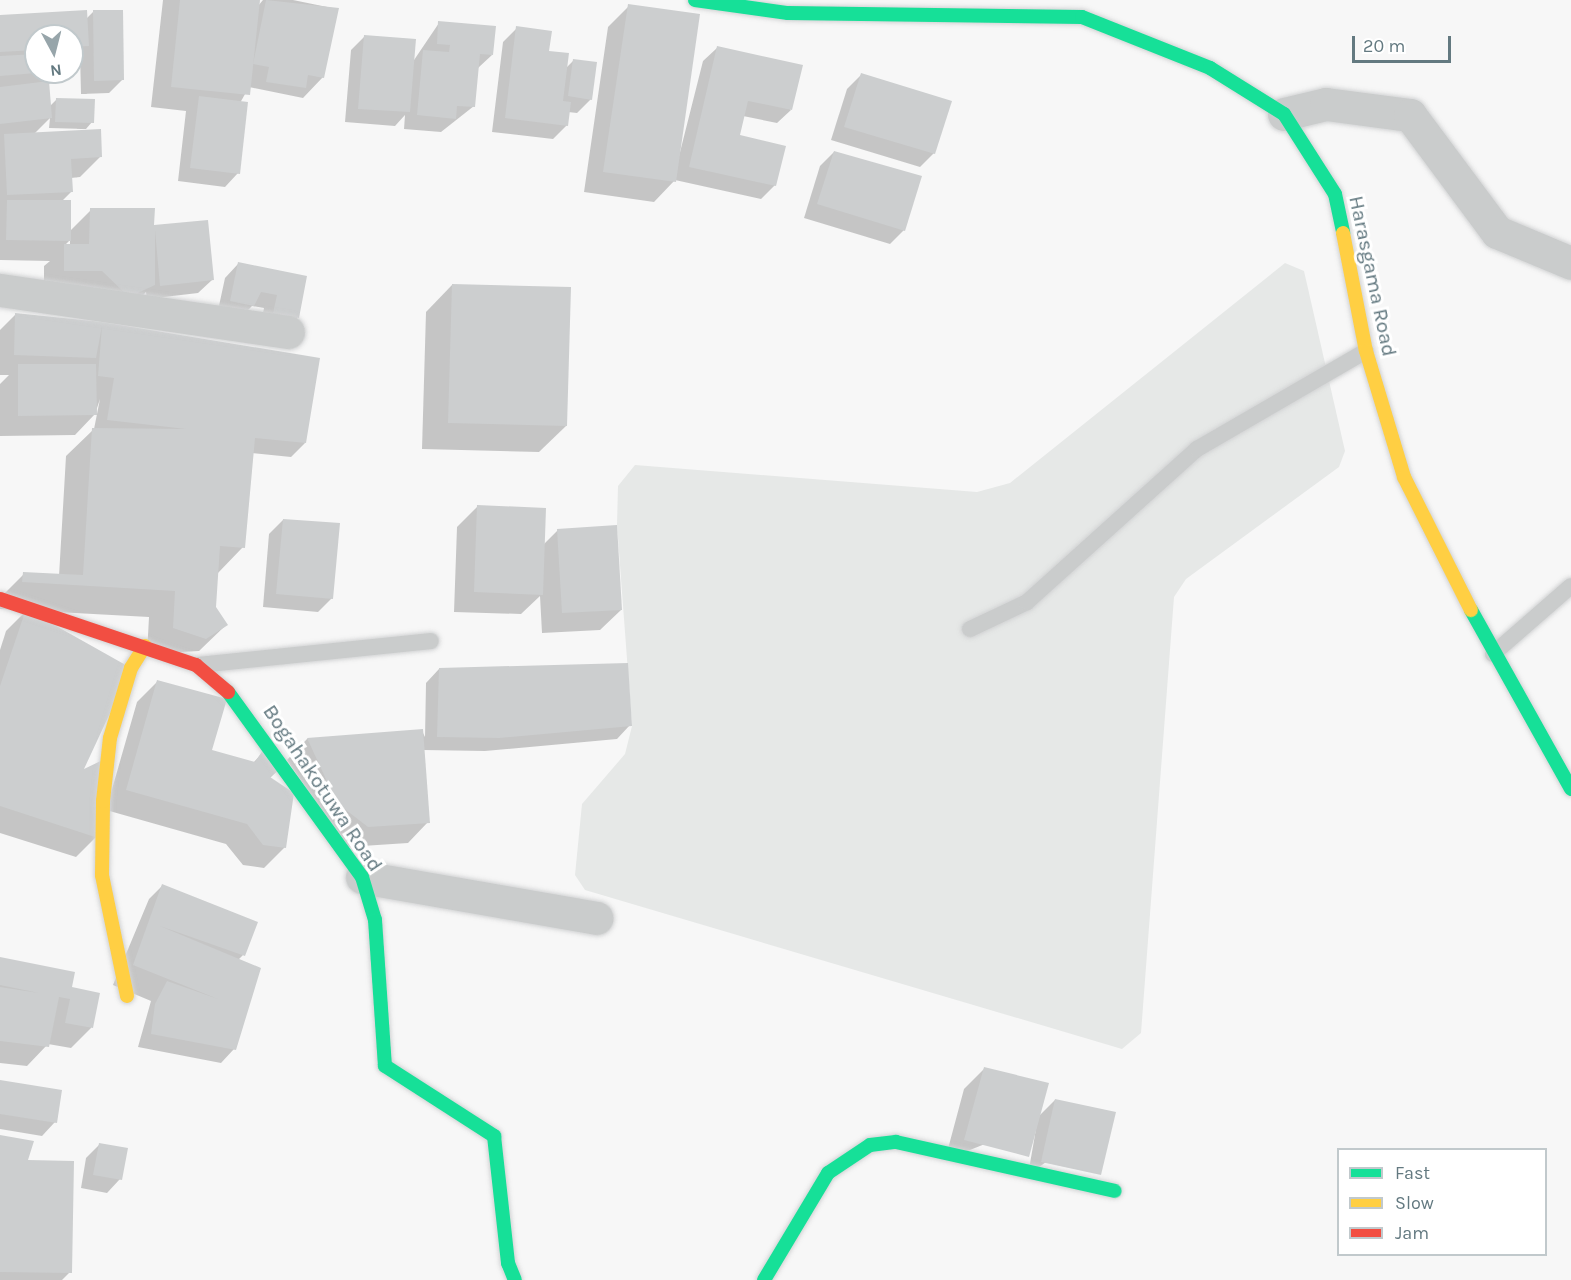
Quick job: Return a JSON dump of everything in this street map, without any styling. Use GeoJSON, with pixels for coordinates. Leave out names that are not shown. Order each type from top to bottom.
{"type":"FeatureCollection","features":[{"type":"Feature","properties":{"kind":"street","name":"Harasgama Road"},"geometry":{"type":"LineString","coordinates":[[695,0],[1082,17],[1210,68],[1284,114],[1335,194],[1366,351],[1404,477],[1493,654],[1571,789]]}},
{"type":"Feature","properties":{"kind":"street"},"geometry":{"type":"LineString","coordinates":[[1284,114],[1326,104],[1410,115],[1497,232],[1571,263]]}},
{"type":"Feature","properties":{"kind":"street"},"geometry":{"type":"LineString","coordinates":[[0,290],[288,332]]}},
{"type":"Feature","properties":{"kind":"street","name":"Bogahakotuwa Road"},"geometry":{"type":"LineString","coordinates":[[0,599],[146,646],[196,665],[239,701],[362,877],[375,920],[385,1065],[494,1136],[508,1263],[515,1280]]}},
{"type":"Feature","properties":{"kind":"street"},"geometry":{"type":"LineString","coordinates":[[127,996],[102,875],[103,801],[110,738],[131,668],[146,646]]}},
{"type":"Feature","properties":{"kind":"street"},"geometry":{"type":"LineString","coordinates":[[362,877],[596,918]]}},
{"type":"Feature","properties":{"kind":"street"},"geometry":{"type":"LineString","coordinates":[[764,1280],[828,1173],[870,1145],[896,1142],[1115,1191]]}},
{"type":"Feature","properties":{"kind":"lane"},"geometry":{"type":"LineString","coordinates":[[970,629],[1042,589],[1197,449],[1366,351]]}},
{"type":"Feature","properties":{"kind":"lane"},"geometry":{"type":"LineString","coordinates":[[1493,654],[1571,586]]}},
{"type":"Feature","properties":{"kind":"lane"},"geometry":{"type":"LineString","coordinates":[[196,665],[431,641]]}},
{"type":"Feature","properties":{"kind":"shaded area"},"geometry":{"type":"Polygon","coordinates":[[[1285,263],[1304,271],[1345,451],[1339,467],[1186,579],[1174,597],[1141,1033],[1122,1049],[585,890],[575,875],[582,804],[625,754],[632,726],[617,525],[618,486],[635,465],[977,492],[1010,483],[1285,263]]]}},
{"type":"Feature","properties":{"kind":"building"},"geometry":{"type":"Polygon","coordinates":[[[180,0],[260,0],[250,95],[171,87],[180,0]]]}},
{"type":"Feature","properties":{"kind":"building"},"geometry":{"type":"Polygon","coordinates":[[[266,0],[339,8],[324,78],[308,75],[306,88],[266,82],[269,67],[253,64],[266,0]]]}},
{"type":"Feature","properties":{"kind":"building"},"geometry":{"type":"Polygon","coordinates":[[[628,4],[700,14],[676,182],[603,172],[628,4]]]}},
{"type":"Feature","properties":{"kind":"building"},"geometry":{"type":"Polygon","coordinates":[[[87,10],[89,46],[84,46],[84,24],[24,24],[24,51],[0,52],[0,15],[87,10]]]}},
{"type":"Feature","properties":{"kind":"building"},"geometry":{"type":"Polygon","coordinates":[[[93,10],[123,10],[124,80],[94,81],[93,10]]]}},
{"type":"Feature","properties":{"kind":"building"},"geometry":{"type":"Polygon","coordinates":[[[438,21],[496,26],[493,55],[480,54],[475,107],[457,106],[456,119],[417,115],[423,50],[449,52],[450,45],[437,44],[438,21]]]}},
{"type":"Feature","properties":{"kind":"building"},"geometry":{"type":"Polygon","coordinates":[[[516,26],[552,31],[549,51],[569,53],[563,101],[571,102],[568,126],[505,118],[516,26]]]}},
{"type":"Feature","properties":{"kind":"building"},"geometry":{"type":"Polygon","coordinates":[[[364,35],[416,39],[410,112],[358,109],[364,35]]]}},
{"type":"Feature","properties":{"kind":"building"},"geometry":{"type":"Polygon","coordinates":[[[717,46],[803,65],[792,110],[748,101],[740,135],[786,146],[776,186],[689,167],[717,46]]]}},
{"type":"Feature","properties":{"kind":"building"},"geometry":{"type":"Polygon","coordinates":[[[24,55],[24,74],[0,76],[0,56],[24,55]]]}},
{"type":"Feature","properties":{"kind":"building"},"geometry":{"type":"Polygon","coordinates":[[[573,59],[597,62],[592,100],[568,96],[573,59]]]}},
{"type":"Feature","properties":{"kind":"building"},"geometry":{"type":"Polygon","coordinates":[[[861,73],[952,101],[935,154],[844,127],[861,73]]]}},
{"type":"Feature","properties":{"kind":"building"},"geometry":{"type":"Polygon","coordinates":[[[49,84],[52,118],[0,124],[0,87],[49,84]]]}},
{"type":"Feature","properties":{"kind":"building"},"geometry":{"type":"Polygon","coordinates":[[[199,96],[248,102],[240,174],[190,168],[199,96]]]}},
{"type":"Feature","properties":{"kind":"building"},"geometry":{"type":"Polygon","coordinates":[[[56,98],[95,99],[94,123],[55,122],[56,98]]]}},
{"type":"Feature","properties":{"kind":"building"},"geometry":{"type":"Polygon","coordinates":[[[101,129],[102,157],[71,159],[73,192],[7,195],[4,134],[101,129]]]}},
{"type":"Feature","properties":{"kind":"building"},"geometry":{"type":"Polygon","coordinates":[[[834,151],[922,176],[905,231],[817,204],[834,151]]]}},
{"type":"Feature","properties":{"kind":"building"},"geometry":{"type":"Polygon","coordinates":[[[7,200],[71,200],[71,241],[6,240],[7,200]]]}},
{"type":"Feature","properties":{"kind":"building"},"geometry":{"type":"Polygon","coordinates":[[[90,208],[155,208],[154,225],[208,220],[214,280],[160,286],[155,230],[155,285],[129,297],[102,271],[64,271],[64,244],[89,244],[90,208]]]}},
{"type":"Feature","properties":{"kind":"building"},"geometry":{"type":"Polygon","coordinates":[[[238,262],[307,276],[299,318],[273,313],[277,295],[261,292],[254,306],[230,301],[238,262]]]}},
{"type":"Feature","properties":{"kind":"building"},"geometry":{"type":"Polygon","coordinates":[[[452,284],[571,287],[567,426],[448,423],[452,284]]]}},
{"type":"Feature","properties":{"kind":"building"},"geometry":{"type":"Polygon","coordinates":[[[15,313],[102,322],[320,358],[306,443],[255,438],[245,548],[220,546],[216,607],[228,625],[206,639],[173,628],[175,591],[22,582],[23,572],[83,575],[92,428],[186,429],[107,420],[114,378],[98,376],[102,326],[96,358],[14,355],[15,313]]]}},
{"type":"Feature","properties":{"kind":"building"},"geometry":{"type":"Polygon","coordinates":[[[18,364],[96,364],[97,415],[18,416],[18,364]]]}},
{"type":"Feature","properties":{"kind":"building"},"geometry":{"type":"Polygon","coordinates":[[[477,505],[546,508],[543,595],[474,592],[477,505]]]}},
{"type":"Feature","properties":{"kind":"building"},"geometry":{"type":"Polygon","coordinates":[[[283,519],[340,523],[333,599],[276,594],[283,519]]]}},
{"type":"Feature","properties":{"kind":"building"},"geometry":{"type":"Polygon","coordinates":[[[617,525],[622,610],[562,613],[557,529],[617,525]]]}},
{"type":"Feature","properties":{"kind":"building"},"geometry":{"type":"Polygon","coordinates":[[[26,609],[131,668],[84,769],[109,757],[98,838],[0,806],[0,686],[26,609]]]}},
{"type":"Feature","properties":{"kind":"building"},"geometry":{"type":"Polygon","coordinates":[[[628,663],[632,726],[499,738],[437,737],[439,668],[628,663]]]}},
{"type":"Feature","properties":{"kind":"building"},"geometry":{"type":"Polygon","coordinates":[[[157,680],[227,699],[212,750],[255,762],[263,750],[284,766],[270,777],[294,793],[286,848],[263,845],[247,824],[126,790],[157,680]]]}},
{"type":"Feature","properties":{"kind":"building"},"geometry":{"type":"Polygon","coordinates":[[[423,729],[430,823],[368,827],[337,803],[307,738],[423,729]]]}},
{"type":"Feature","properties":{"kind":"building"},"geometry":{"type":"Polygon","coordinates":[[[162,884],[258,922],[245,956],[160,926],[261,968],[236,1050],[151,1034],[155,1004],[167,981],[218,999],[133,965],[162,884]]]}},
{"type":"Feature","properties":{"kind":"building"},"geometry":{"type":"Polygon","coordinates":[[[0,957],[75,972],[72,987],[100,993],[93,1028],[65,1023],[70,999],[59,997],[49,1047],[0,1041],[0,987],[39,993],[0,985],[0,957]]]}},
{"type":"Feature","properties":{"kind":"building"},"geometry":{"type":"Polygon","coordinates":[[[984,1067],[1049,1083],[1029,1157],[964,1140],[984,1067]]]}},
{"type":"Feature","properties":{"kind":"building"},"geometry":{"type":"Polygon","coordinates":[[[0,1080],[62,1090],[57,1123],[0,1114],[0,1080]]]}},
{"type":"Feature","properties":{"kind":"building"},"geometry":{"type":"Polygon","coordinates":[[[1055,1099],[1116,1112],[1101,1175],[1041,1162],[1055,1099]]]}},
{"type":"Feature","properties":{"kind":"building"},"geometry":{"type":"Polygon","coordinates":[[[0,1135],[34,1141],[28,1160],[74,1161],[72,1273],[0,1272],[0,1135]]]}},
{"type":"Feature","properties":{"kind":"building"},"geometry":{"type":"Polygon","coordinates":[[[99,1143],[128,1148],[122,1180],[93,1175],[99,1143]]]}},
{"type":"Feature","properties":{"kind":"traffic: fast"},"geometry":{"type":"LineString","coordinates":[[695,0],[788,13],[1082,17],[1210,68],[1284,114],[1335,194],[1343,233]]}},
{"type":"Feature","properties":{"kind":"traffic: fast"},"geometry":{"type":"LineString","coordinates":[[1471,610],[1571,789]]}},
{"type":"Feature","properties":{"kind":"traffic: fast"},"geometry":{"type":"LineString","coordinates":[[228,692],[362,877],[375,920],[385,1066],[494,1136],[508,1263],[515,1280]]}},
{"type":"Feature","properties":{"kind":"traffic: fast"},"geometry":{"type":"LineString","coordinates":[[764,1280],[828,1173],[870,1145],[896,1142],[1115,1191]]}},
{"type":"Feature","properties":{"kind":"traffic: slow"},"geometry":{"type":"LineString","coordinates":[[1343,233],[1366,351],[1404,477],[1471,610]]}},
{"type":"Feature","properties":{"kind":"traffic: slow"},"geometry":{"type":"LineString","coordinates":[[127,996],[102,875],[103,801],[110,738],[131,668],[145,646]]}},
{"type":"Feature","properties":{"kind":"traffic: jam"},"geometry":{"type":"LineString","coordinates":[[0,599],[196,665],[228,692]]}}]}
